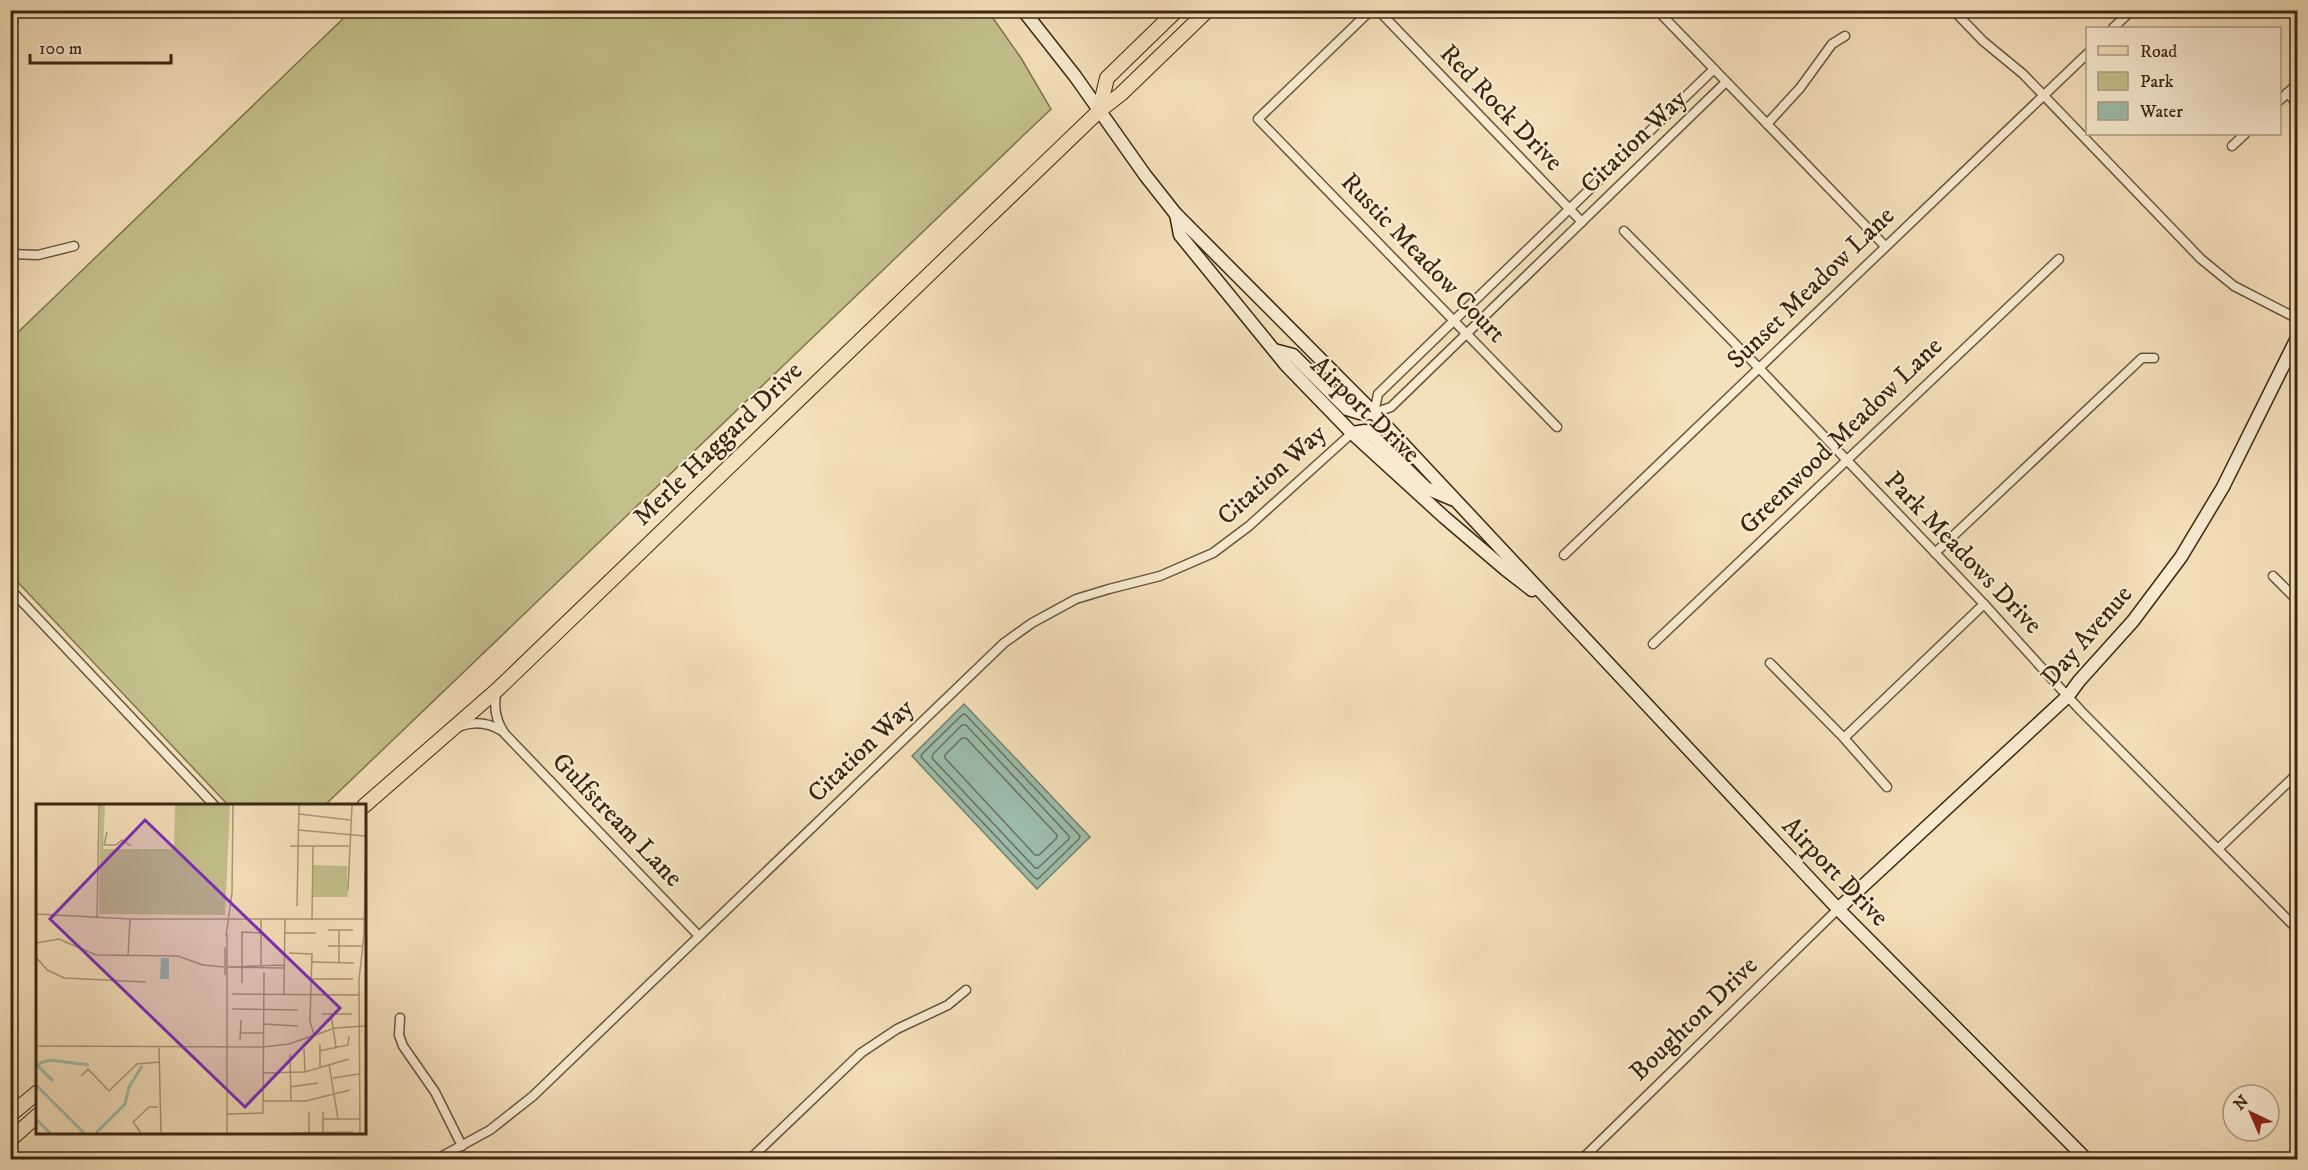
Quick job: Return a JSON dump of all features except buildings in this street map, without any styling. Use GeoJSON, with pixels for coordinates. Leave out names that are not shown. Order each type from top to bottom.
{"type":"FeatureCollection","features":[{"type":"Feature","properties":{"kind":"main road","name":"Airport Drive"},"geometry":{"type":"LineString","coordinates":[[1023,10],[1075,76],[1175,213],[1374,413],[1838,909],[2087,1160]]}},
{"type":"Feature","properties":{"kind":"main road"},"geometry":{"type":"LineString","coordinates":[[1099,111],[1107,78],[1177,10]]}},
{"type":"Feature","properties":{"kind":"main road","name":"Merle Haggard Drive"},"geometry":{"type":"LineString","coordinates":[[366,804],[497,690],[1099,111],[1122,94],[1208,10]]}},
{"type":"Feature","properties":{"kind":"main road","name":"Airport Drive"},"geometry":{"type":"LineString","coordinates":[[1175,213],[1180,235],[1274,350],[1352,432],[1505,569],[1558,609]]}},
{"type":"Feature","properties":{"kind":"main road","name":"Day Avenue"},"geometry":{"type":"LineString","coordinates":[[1838,909],[2068,696],[2133,621],[2181,556],[2223,487],[2298,336]]}},
{"type":"Feature","properties":{"kind":"main road"},"geometry":{"type":"LineString","coordinates":[[1274,350],[1293,355],[1347,409],[1360,413],[1374,413]]}},
{"type":"Feature","properties":{"kind":"main road"},"geometry":{"type":"LineString","coordinates":[[1352,432],[1365,432],[1373,436],[1425,488],[1456,500]]}},
{"type":"Feature","properties":{"kind":"main road"},"geometry":{"type":"LineString","coordinates":[[10,1115],[36,1094]]}},
{"type":"Feature","properties":{"kind":"main road"},"geometry":{"type":"LineString","coordinates":[[10,1140],[36,1117]]}},
{"type":"Feature","properties":{"kind":"street","name":"Rustic Meadow Court"},"geometry":{"type":"LineString","coordinates":[[1371,10],[1258,119],[1557,427]]}},
{"type":"Feature","properties":{"kind":"street","name":"Red Rock Drive"},"geometry":{"type":"LineString","coordinates":[[1378,10],[1582,222]]}},
{"type":"Feature","properties":{"kind":"street"},"geometry":{"type":"LineString","coordinates":[[1657,10],[1885,246]]}},
{"type":"Feature","properties":{"kind":"street"},"geometry":{"type":"LineString","coordinates":[[1953,10],[1983,41],[2023,74],[2201,260],[2234,286],[2298,319]]}},
{"type":"Feature","properties":{"kind":"street"},"geometry":{"type":"LineString","coordinates":[[2114,27],[2132,10]]}},
{"type":"Feature","properties":{"kind":"street"},"geometry":{"type":"LineString","coordinates":[[1767,124],[1800,88],[1832,44],[1845,36]]}},
{"type":"Feature","properties":{"kind":"street","name":"Sunset Meadow Lane"},"geometry":{"type":"LineString","coordinates":[[1564,555],[2086,55]]}},
{"type":"Feature","properties":{"kind":"street","name":"Citation Way"},"geometry":{"type":"LineString","coordinates":[[1374,413],[1378,394],[1714,69]]}},
{"type":"Feature","properties":{"kind":"street","name":"Citation Way"},"geometry":{"type":"LineString","coordinates":[[1374,413],[1391,407],[1726,82]]}},
{"type":"Feature","properties":{"kind":"street"},"geometry":{"type":"LineString","coordinates":[[2281,99],[2298,83]]}},
{"type":"Feature","properties":{"kind":"street"},"geometry":{"type":"LineString","coordinates":[[2287,93],[2298,104]]}},
{"type":"Feature","properties":{"kind":"street"},"geometry":{"type":"LineString","coordinates":[[2232,146],[2244,135]]}},
{"type":"Feature","properties":{"kind":"street","name":"Park Meadows Drive"},"geometry":{"type":"LineString","coordinates":[[1624,231],[1759,368],[1984,604],[2068,696],[2298,930]]}},
{"type":"Feature","properties":{"kind":"street"},"geometry":{"type":"LineString","coordinates":[[10,254],[38,255],[74,246]]}},
{"type":"Feature","properties":{"kind":"street","name":"Greenwood Meadow Lane"},"geometry":{"type":"LineString","coordinates":[[1653,644],[2059,259]]}},
{"type":"Feature","properties":{"kind":"street"},"geometry":{"type":"LineString","coordinates":[[1935,553],[2142,358],[2154,358]]}},
{"type":"Feature","properties":{"kind":"street","name":"Citation Way"},"geometry":{"type":"LineString","coordinates":[[435,1160],[499,1124],[527,1102],[1004,643],[1032,623],[1076,599],[1108,588],[1160,576],[1213,553],[1249,526],[1352,432]]}},
{"type":"Feature","properties":{"kind":"street"},"geometry":{"type":"LineString","coordinates":[[2273,576],[2298,601]]}},
{"type":"Feature","properties":{"kind":"street"},"geometry":{"type":"LineString","coordinates":[[10,589],[213,804]]}},
{"type":"Feature","properties":{"kind":"street"},"geometry":{"type":"LineString","coordinates":[[1844,738],[1984,604]]}},
{"type":"Feature","properties":{"kind":"street"},"geometry":{"type":"LineString","coordinates":[[1770,663],[1844,738],[1887,787]]}},
{"type":"Feature","properties":{"kind":"street","name":"Gulfstream Lane"},"geometry":{"type":"LineString","coordinates":[[497,690],[495,711],[498,723],[505,734],[699,936]]}},
{"type":"Feature","properties":{"kind":"street","name":"Gulfstream Lane"},"geometry":{"type":"LineString","coordinates":[[450,732],[475,723],[488,724],[505,734]]}},
{"type":"Feature","properties":{"kind":"street"},"geometry":{"type":"LineString","coordinates":[[2218,849],[2298,773]]}},
{"type":"Feature","properties":{"kind":"street","name":"Boughton Drive"},"geometry":{"type":"LineString","coordinates":[[1581,1160],[1838,909]]}},
{"type":"Feature","properties":{"kind":"street"},"geometry":{"type":"LineString","coordinates":[[749,1160],[861,1053],[897,1029],[948,1005],[966,990]]}},
{"type":"Feature","properties":{"kind":"street"},"geometry":{"type":"LineString","coordinates":[[400,1018],[399,1035],[403,1046],[435,1092],[462,1146]]}},
{"type":"Feature","properties":{"kind":"green space"},"geometry":{"type":"Polygon","coordinates":[[[351,11],[988,11],[1021,58],[1051,109],[326,804],[227,804],[11,575],[11,339],[351,11]]]}},
{"type":"Feature","properties":{"kind":"water"},"geometry":{"type":"Polygon","coordinates":[[[964,704],[1090,837],[1037,889],[912,756],[964,704]]]}}]}
